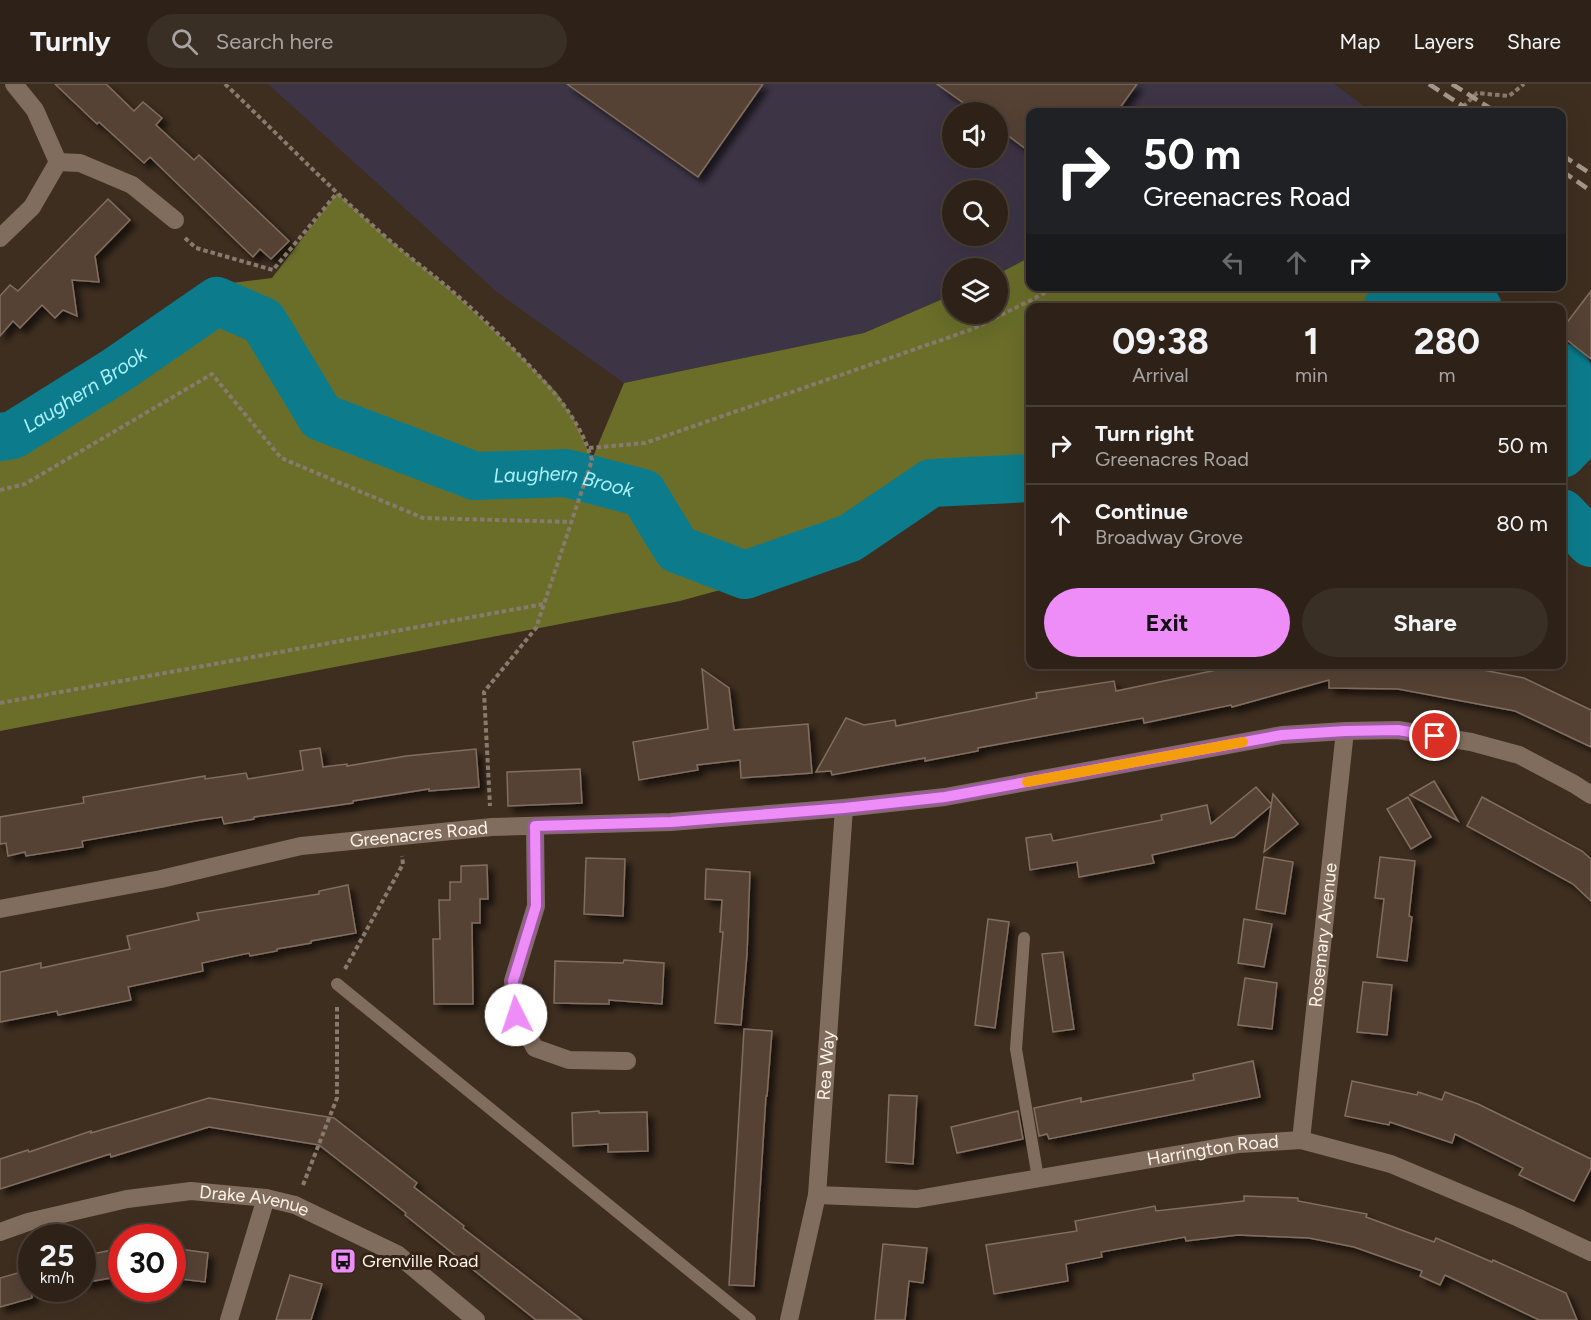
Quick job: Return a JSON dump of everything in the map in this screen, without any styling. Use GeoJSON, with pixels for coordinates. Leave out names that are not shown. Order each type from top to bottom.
{"type":"FeatureCollection","features":[{"type":"Feature","properties":{"kind":"street"},"geometry":{"type":"LineString","coordinates":[[14,84],[35,110],[58,162]]}},
{"type":"Feature","properties":{"kind":"street"},"geometry":{"type":"LineString","coordinates":[[58,162],[80,163],[132,185],[175,220]]}},
{"type":"Feature","properties":{"kind":"street"},"geometry":{"type":"LineString","coordinates":[[0,238],[32,207],[58,162]]}},
{"type":"Feature","properties":{"kind":"street","name":"Greenacres Road"},"geometry":{"type":"LineString","coordinates":[[0,909],[161,879],[301,846],[492,827],[671,822],[945,797],[1282,735],[1398,730],[1472,742],[1519,755],[1574,783],[1591,795]]}},
{"type":"Feature","properties":{"kind":"street","name":"Rosemary Avenue"},"geometry":{"type":"LineString","coordinates":[[1301,1140],[1345,731]]}},
{"type":"Feature","properties":{"kind":"street","name":"Rea Way"},"geometry":{"type":"LineString","coordinates":[[789,1320],[817,1195],[844,808]]}},
{"type":"Feature","properties":{"kind":"street"},"geometry":{"type":"LineString","coordinates":[[535,826],[536,906],[513,981],[516,1015],[535,1048],[569,1060],[627,1061]]}},
{"type":"Feature","properties":{"kind":"street","name":"Harrington Road"},"geometry":{"type":"LineString","coordinates":[[817,1195],[917,1199],[1239,1144],[1301,1140],[1391,1164],[1520,1218],[1591,1252]]}},
{"type":"Feature","properties":{"kind":"street","name":"Drake Avenue"},"geometry":{"type":"LineString","coordinates":[[0,1232],[28,1222],[127,1199],[191,1191],[266,1198],[295,1205],[397,1254],[476,1320]]}},
{"type":"Feature","properties":{"kind":"street"},"geometry":{"type":"LineString","coordinates":[[229,1320],[266,1198]]}},
{"type":"Feature","properties":{"kind":"lane"},"geometry":{"type":"LineString","coordinates":[[1023,938],[1016,1049],[1038,1178]]}},
{"type":"Feature","properties":{"kind":"lane"},"geometry":{"type":"LineString","coordinates":[[337,984],[750,1320]]}},
{"type":"Feature","properties":{"kind":"path"},"geometry":{"type":"LineString","coordinates":[[225,84],[337,193],[388,239],[450,289],[512,347],[556,393],[575,421],[589,448],[592,460],[536,628],[484,692],[492,827]]}},
{"type":"Feature","properties":{"kind":"path"},"geometry":{"type":"LineString","coordinates":[[1462,108],[1477,93],[1509,96],[1524,84]]}},
{"type":"Feature","properties":{"kind":"path"},"geometry":{"type":"LineString","coordinates":[[175,220],[173,227],[196,248],[273,270],[337,193]]}},
{"type":"Feature","properties":{"kind":"path"},"geometry":{"type":"LineString","coordinates":[[589,448],[656,440],[973,329],[1049,291]]}},
{"type":"Feature","properties":{"kind":"path"},"geometry":{"type":"LineString","coordinates":[[0,490],[25,484],[212,374],[281,458],[423,518],[572,522]]}},
{"type":"Feature","properties":{"kind":"path"},"geometry":{"type":"LineString","coordinates":[[0,703],[544,604]]}},
{"type":"Feature","properties":{"kind":"shaded area"},"geometry":{"type":"Polygon","coordinates":[[[268,84],[1334,84],[1367,108],[1026,108],[1026,259],[1008,269],[1008,258],[942,258],[942,299],[864,333],[624,383],[497,292],[268,84]]]}},
{"type":"Feature","properties":{"kind":"green space"},"geometry":{"type":"Polygon","coordinates":[[[337,193],[388,239],[450,289],[557,393],[575,421],[592,459],[624,383],[864,333],[942,299],[942,324],[1008,324],[1008,269],[1026,259],[1026,291],[1396,291],[1385,303],[1026,303],[1026,478],[931,483],[859,552],[680,601],[0,731],[0,420],[12,417],[83,379],[158,328],[215,285],[272,278],[337,193]]]}},
{"type":"Feature","properties":{"kind":"building"},"geometry":{"type":"Polygon","coordinates":[[[55,84],[106,84],[134,111],[143,102],[162,118],[156,125],[194,160],[199,155],[289,241],[271,259],[260,249],[253,257],[150,157],[144,163],[99,122],[97,124],[55,84]]]}},
{"type":"Feature","properties":{"kind":"building"},"geometry":{"type":"Polygon","coordinates":[[[567,84],[763,84],[698,177],[567,84]]]}},
{"type":"Feature","properties":{"kind":"building"},"geometry":{"type":"Polygon","coordinates":[[[937,84],[1137,84],[1120,108],[1026,108],[1026,149],[1008,136],[1008,102],[962,102],[937,84]]]}},
{"type":"Feature","properties":{"kind":"building"},"geometry":{"type":"Polygon","coordinates":[[[108,199],[130,220],[95,256],[99,282],[72,280],[77,316],[63,310],[55,318],[42,305],[20,328],[13,321],[0,336],[0,296],[10,285],[18,291],[108,199]]]}},
{"type":"Feature","properties":{"kind":"building"},"geometry":{"type":"Polygon","coordinates":[[[1591,291],[1591,359],[1566,339],[1566,324],[1591,291]]]}},
{"type":"Feature","properties":{"kind":"building"},"geometry":{"type":"Polygon","coordinates":[[[702,669],[729,688],[734,730],[808,724],[812,773],[741,778],[740,760],[697,765],[698,770],[639,780],[633,742],[708,729],[702,669]]]}},
{"type":"Feature","properties":{"kind":"building"},"geometry":{"type":"Polygon","coordinates":[[[1221,669],[1478,669],[1524,678],[1591,710],[1591,747],[1515,711],[1398,689],[1329,688],[1329,680],[1232,707],[1231,705],[1144,723],[1143,718],[978,748],[978,751],[925,761],[925,758],[832,775],[831,771],[816,772],[846,718],[864,725],[895,720],[896,726],[1037,698],[1036,693],[1114,681],[1116,691],[1221,669]]]}},
{"type":"Feature","properties":{"kind":"building"},"geometry":{"type":"Polygon","coordinates":[[[320,748],[323,767],[347,764],[347,766],[406,756],[476,749],[479,787],[429,791],[429,789],[353,801],[353,803],[254,817],[254,819],[224,824],[222,817],[201,820],[82,841],[83,847],[26,856],[25,852],[8,856],[6,843],[0,844],[0,817],[84,803],[83,797],[205,776],[205,779],[246,773],[248,779],[303,770],[300,751],[320,748]]]}},
{"type":"Feature","properties":{"kind":"building"},"geometry":{"type":"Polygon","coordinates":[[[580,769],[582,803],[508,806],[507,772],[580,769]]]}},
{"type":"Feature","properties":{"kind":"building"},"geometry":{"type":"Polygon","coordinates":[[[1434,781],[1458,821],[1410,795],[1434,781]]]}},
{"type":"Feature","properties":{"kind":"building"},"geometry":{"type":"Polygon","coordinates":[[[1256,787],[1272,805],[1234,837],[1152,855],[1154,863],[1079,877],[1077,862],[1030,870],[1026,838],[1051,834],[1053,841],[1162,820],[1161,815],[1207,805],[1211,824],[1256,787]]]}},
{"type":"Feature","properties":{"kind":"building"},"geometry":{"type":"Polygon","coordinates":[[[1273,794],[1298,824],[1264,852],[1273,794]]]}},
{"type":"Feature","properties":{"kind":"building"},"geometry":{"type":"Polygon","coordinates":[[[1408,797],[1431,837],[1411,849],[1387,809],[1408,797]]]}},
{"type":"Feature","properties":{"kind":"building"},"geometry":{"type":"Polygon","coordinates":[[[1482,797],[1582,851],[1591,859],[1591,901],[1573,884],[1467,826],[1482,797]]]}},
{"type":"Feature","properties":{"kind":"building"},"geometry":{"type":"Polygon","coordinates":[[[1264,857],[1293,862],[1285,914],[1256,909],[1264,857]]]}},
{"type":"Feature","properties":{"kind":"building"},"geometry":{"type":"Polygon","coordinates":[[[1380,857],[1415,861],[1407,961],[1377,957],[1384,899],[1375,898],[1380,857]]]}},
{"type":"Feature","properties":{"kind":"building"},"geometry":{"type":"Polygon","coordinates":[[[586,858],[625,859],[623,916],[584,914],[586,858]]]}},
{"type":"Feature","properties":{"kind":"building"},"geometry":{"type":"Polygon","coordinates":[[[487,865],[488,899],[480,899],[480,923],[472,923],[473,1004],[434,1004],[433,939],[440,939],[439,900],[450,900],[450,882],[461,882],[461,866],[487,865]]]}},
{"type":"Feature","properties":{"kind":"building"},"geometry":{"type":"Polygon","coordinates":[[[706,869],[750,872],[747,954],[741,1025],[715,1023],[723,932],[720,932],[722,900],[705,899],[706,869]]]}},
{"type":"Feature","properties":{"kind":"building"},"geometry":{"type":"Polygon","coordinates":[[[348,885],[356,933],[311,941],[311,943],[277,949],[277,951],[250,956],[249,953],[202,963],[203,971],[128,987],[131,1000],[58,1015],[57,1011],[0,1022],[0,972],[41,963],[41,968],[130,949],[127,936],[199,920],[197,913],[319,894],[319,891],[348,885]]]}},
{"type":"Feature","properties":{"kind":"building"},"geometry":{"type":"Polygon","coordinates":[[[988,919],[1009,922],[995,1028],[975,1025],[988,919]]]}},
{"type":"Feature","properties":{"kind":"building"},"geometry":{"type":"Polygon","coordinates":[[[1244,919],[1272,924],[1264,967],[1238,963],[1244,919]]]}},
{"type":"Feature","properties":{"kind":"building"},"geometry":{"type":"Polygon","coordinates":[[[1063,952],[1074,1029],[1053,1032],[1042,954],[1063,952]]]}},
{"type":"Feature","properties":{"kind":"building"},"geometry":{"type":"Polygon","coordinates":[[[624,960],[664,963],[662,1004],[609,1000],[609,1004],[554,1003],[555,961],[623,963],[624,960]]]}},
{"type":"Feature","properties":{"kind":"building"},"geometry":{"type":"Polygon","coordinates":[[[1245,978],[1277,983],[1272,1029],[1238,1025],[1245,978]]]}},
{"type":"Feature","properties":{"kind":"building"},"geometry":{"type":"Polygon","coordinates":[[[1363,982],[1392,985],[1387,1035],[1357,1032],[1363,982]]]}},
{"type":"Feature","properties":{"kind":"building"},"geometry":{"type":"Polygon","coordinates":[[[744,1029],[772,1031],[754,1286],[729,1285],[744,1029]]]}},
{"type":"Feature","properties":{"kind":"building"},"geometry":{"type":"Polygon","coordinates":[[[1253,1061],[1260,1097],[1049,1139],[1047,1134],[1039,1136],[1034,1108],[1081,1098],[1081,1102],[1194,1080],[1193,1074],[1253,1061]]]}},
{"type":"Feature","properties":{"kind":"building"},"geometry":{"type":"Polygon","coordinates":[[[1352,1081],[1417,1095],[1418,1092],[1442,1100],[1445,1092],[1478,1104],[1591,1159],[1591,1168],[1574,1201],[1519,1175],[1523,1168],[1455,1134],[1452,1143],[1390,1122],[1389,1125],[1345,1116],[1352,1081]]]}},
{"type":"Feature","properties":{"kind":"building"},"geometry":{"type":"Polygon","coordinates":[[[889,1095],[917,1096],[913,1164],[886,1162],[889,1095]]]}},
{"type":"Feature","properties":{"kind":"building"},"geometry":{"type":"Polygon","coordinates":[[[209,1098],[334,1118],[417,1183],[414,1187],[464,1226],[463,1228],[582,1320],[536,1320],[319,1145],[209,1127],[111,1157],[110,1154],[0,1189],[0,1159],[209,1098]]]}},
{"type":"Feature","properties":{"kind":"building"},"geometry":{"type":"Polygon","coordinates":[[[599,1111],[599,1113],[647,1112],[648,1151],[608,1152],[608,1144],[573,1146],[572,1113],[599,1111]]]}},
{"type":"Feature","properties":{"kind":"building"},"geometry":{"type":"Polygon","coordinates":[[[1018,1111],[1023,1139],[957,1153],[951,1127],[1018,1111]]]}},
{"type":"Feature","properties":{"kind":"building"},"geometry":{"type":"Polygon","coordinates":[[[1244,1196],[1298,1198],[1298,1201],[1367,1214],[1366,1217],[1434,1242],[1436,1238],[1492,1262],[1493,1260],[1566,1293],[1577,1320],[1539,1320],[1445,1275],[1440,1285],[1420,1276],[1422,1271],[1354,1247],[1309,1238],[1238,1235],[1186,1241],[1185,1237],[1101,1252],[1102,1257],[1066,1264],[1068,1281],[994,1294],[986,1245],[1077,1231],[1075,1221],[1155,1206],[1156,1211],[1244,1201],[1244,1196]]]}},
{"type":"Feature","properties":{"kind":"building"},"geometry":{"type":"Polygon","coordinates":[[[883,1244],[927,1248],[923,1283],[909,1281],[905,1320],[875,1320],[883,1244]]]}},
{"type":"Feature","properties":{"kind":"building"},"geometry":{"type":"Polygon","coordinates":[[[186,1250],[208,1253],[205,1282],[186,1280],[186,1250]]]}},
{"type":"Feature","properties":{"kind":"building"},"geometry":{"type":"Polygon","coordinates":[[[108,1251],[108,1278],[96,1281],[96,1253],[108,1251]]]}},
{"type":"Feature","properties":{"kind":"building"},"geometry":{"type":"Polygon","coordinates":[[[18,1273],[18,1302],[0,1307],[0,1278],[18,1273]]]}},
{"type":"Feature","properties":{"kind":"building"},"geometry":{"type":"Polygon","coordinates":[[[290,1275],[322,1284],[311,1320],[276,1320],[290,1275]]]}},
{"type":"Feature","properties":{"kind":"waterway","name":"Laughern Brook"},"geometry":{"type":"LineString","coordinates":[[1395,303],[1406,296],[1448,303]]}},
{"type":"Feature","properties":{"kind":"waterway","name":"Laughern Brook"},"geometry":{"type":"LineString","coordinates":[[0,437],[13,435],[117,370],[217,301],[263,321],[321,417],[475,476],[566,473],[643,493],[677,549],[745,575],[850,538],[931,483],[1026,478]]}},
{"type":"Feature","properties":{"kind":"waterway","name":"Laughern Brook"},"geometry":{"type":"LineString","coordinates":[[1566,370],[1591,405]]}},
{"type":"Feature","properties":{"kind":"waterway","name":"Laughern Brook"},"geometry":{"type":"LineString","coordinates":[[1566,450],[1590,425],[1591,407]]}},
{"type":"Feature","properties":{"kind":"waterway","name":"Laughern Brook"},"geometry":{"type":"LineString","coordinates":[[1566,517],[1591,543]]}},
{"type":"Feature","properties":{"kind":"railway"},"geometry":{"type":"LineString","coordinates":[[1429,84],[1466,108]]}},
{"type":"Feature","properties":{"kind":"railway"},"geometry":{"type":"LineString","coordinates":[[1452,84],[1490,108]]}},
{"type":"Feature","properties":{"kind":"railway"},"geometry":{"type":"LineString","coordinates":[[1566,158],[1591,174]]}},
{"type":"Feature","properties":{"kind":"railway"},"geometry":{"type":"LineString","coordinates":[[1566,174],[1591,191]]}},
{"type":"Feature","properties":{"kind":"slow traffic"},"geometry":{"type":"LineString","coordinates":[[1027,782],[1243,742]]}},
{"type":"Feature","properties":{"kind":"place","name":"Grenville Road"},"geometry":{"type":"Point","coordinates":[343,1261]}},
{"type":"Feature","properties":{"kind":"route"},"geometry":{"type":"LineString","coordinates":[[516,1015],[513,981],[536,906],[535,826],[671,822],[945,797],[1282,735],[1398,730],[1435,736]]}}]}
